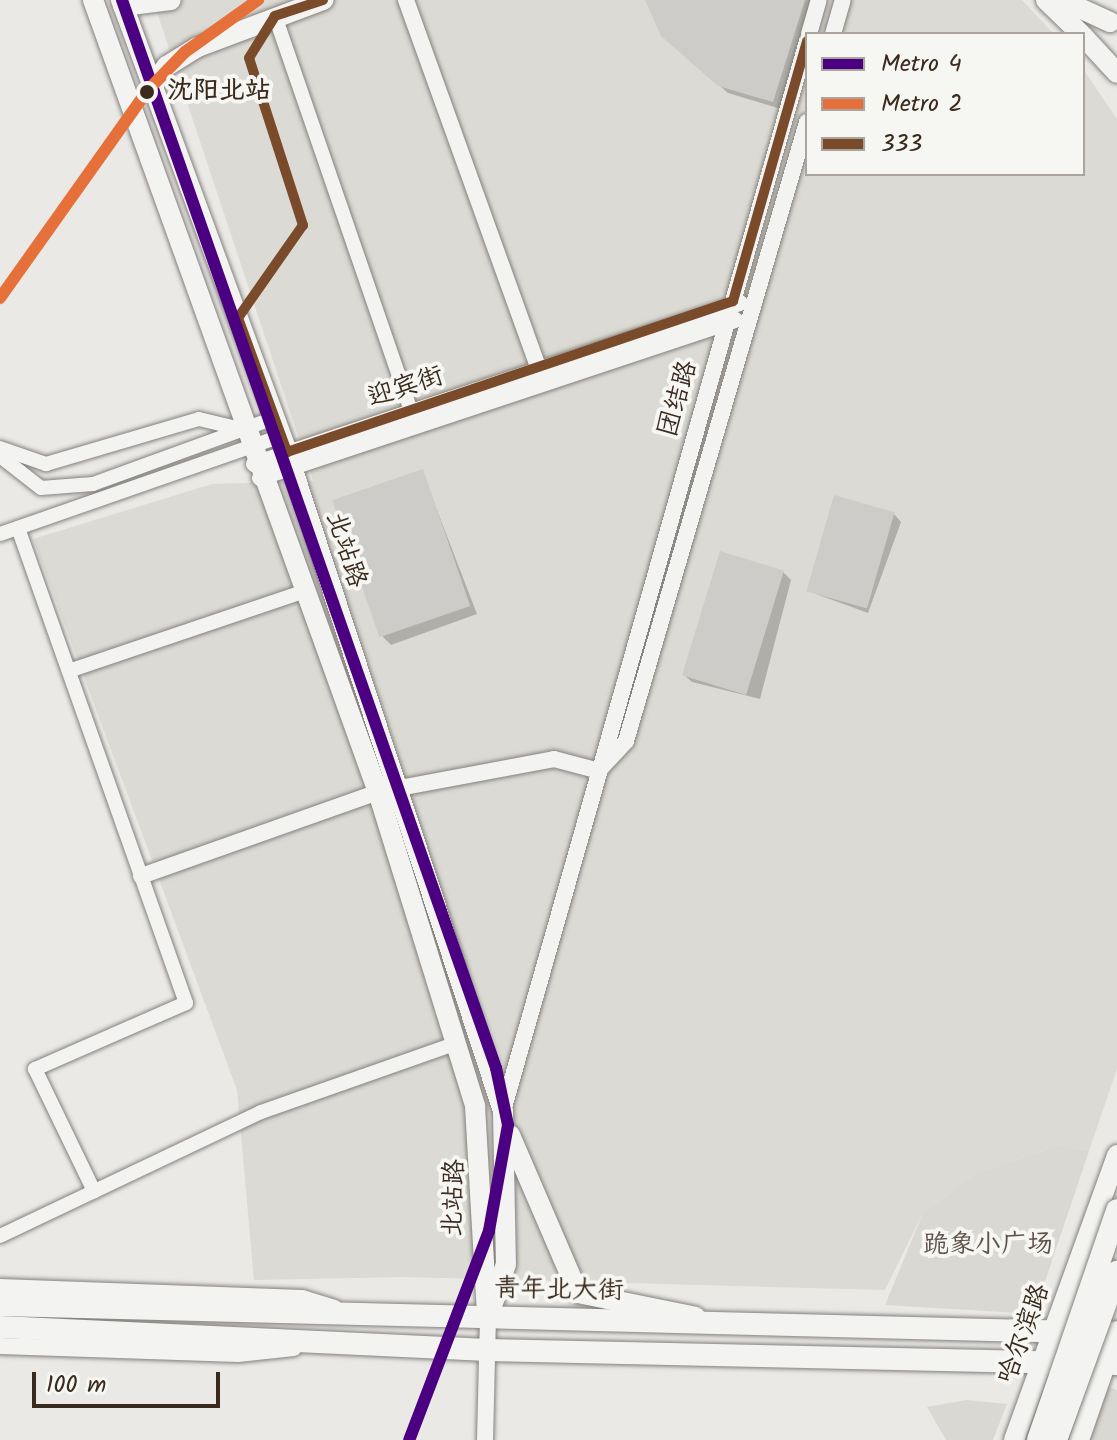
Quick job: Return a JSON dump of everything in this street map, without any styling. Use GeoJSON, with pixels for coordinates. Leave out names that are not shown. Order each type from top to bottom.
{"type":"FeatureCollection","features":[{"type":"Feature","properties":{"kind":"main road","name":"北站路"},"geometry":{"type":"LineString","coordinates":[[93,0],[251,455],[302,592],[386,792],[504,1118],[506,1264],[488,1318]]}},
{"type":"Feature","properties":{"kind":"main road"},"geometry":{"type":"LineString","coordinates":[[122,3],[171,0]]}},
{"type":"Feature","properties":{"kind":"main road"},"geometry":{"type":"LineString","coordinates":[[150,89],[167,66],[198,47],[323,0]]}},
{"type":"Feature","properties":{"kind":"main road"},"geometry":{"type":"LineString","coordinates":[[1046,0],[1079,32]]}},
{"type":"Feature","properties":{"kind":"main road"},"geometry":{"type":"LineString","coordinates":[[1062,0],[1114,24]]}},
{"type":"Feature","properties":{"kind":"main road"},"geometry":{"type":"LineString","coordinates":[[1086,0],[1114,24]]}},
{"type":"Feature","properties":{"kind":"main road","name":"北站路"},"geometry":{"type":"LineString","coordinates":[[122,3],[150,89],[284,443],[386,792],[482,1141],[479,1269],[488,1318]]}},
{"type":"Feature","properties":{"kind":"main road"},"geometry":{"type":"LineString","coordinates":[[1085,38],[1117,73]]}},
{"type":"Feature","properties":{"kind":"main road"},"geometry":{"type":"LineString","coordinates":[[504,1118],[578,1293],[696,1317]]}},
{"type":"Feature","properties":{"kind":"main road","name":"哈尔滨路"},"geometry":{"type":"LineString","coordinates":[[1014,1440],[1117,1155]]}},
{"type":"Feature","properties":{"kind":"main road"},"geometry":{"type":"LineString","coordinates":[[1038,1440],[1117,1210]]}},
{"type":"Feature","properties":{"kind":"main road"},"geometry":{"type":"LineString","coordinates":[[1056,1440],[1117,1272]]}},
{"type":"Feature","properties":{"kind":"main road","name":"青年北大街"},"geometry":{"type":"LineString","coordinates":[[0,1305],[345,1311],[488,1318],[696,1317],[1054,1328],[1117,1333]]}},
{"type":"Feature","properties":{"kind":"main road"},"geometry":{"type":"LineString","coordinates":[[0,1327],[316,1345],[1113,1366]]}},
{"type":"Feature","properties":{"kind":"main road"},"geometry":{"type":"LineString","coordinates":[[1079,1440],[1113,1366],[1117,1333]]}},
{"type":"Feature","properties":{"kind":"street"},"geometry":{"type":"LineString","coordinates":[[406,0],[542,377]]}},
{"type":"Feature","properties":{"kind":"street"},"geometry":{"type":"LineString","coordinates":[[810,32],[819,0]]}},
{"type":"Feature","properties":{"kind":"street"},"geometry":{"type":"LineString","coordinates":[[834,32],[843,0]]}},
{"type":"Feature","properties":{"kind":"street"},"geometry":{"type":"LineString","coordinates":[[275,16],[414,419]]}},
{"type":"Feature","properties":{"kind":"street","name":"团结路"},"geometry":{"type":"LineString","coordinates":[[504,1118],[599,771],[805,48]]}},
{"type":"Feature","properties":{"kind":"street","name":"团结路"},"geometry":{"type":"LineString","coordinates":[[599,771],[626,741],[805,129]]}},
{"type":"Feature","properties":{"kind":"street","name":"迎宾街"},"geometry":{"type":"LineString","coordinates":[[542,377],[733,301]]}},
{"type":"Feature","properties":{"kind":"street"},"geometry":{"type":"LineString","coordinates":[[733,301],[750,314]]}},
{"type":"Feature","properties":{"kind":"street","name":"迎宾街"},"geometry":{"type":"LineString","coordinates":[[251,455],[284,443],[414,419],[750,314]]}},
{"type":"Feature","properties":{"kind":"street"},"geometry":{"type":"LineString","coordinates":[[0,448],[46,464],[199,419],[251,455]]}},
{"type":"Feature","properties":{"kind":"street"},"geometry":{"type":"LineString","coordinates":[[0,534],[284,443]]}},
{"type":"Feature","properties":{"kind":"street"},"geometry":{"type":"LineString","coordinates":[[0,456],[41,488],[93,484],[251,455]]}},
{"type":"Feature","properties":{"kind":"street"},"geometry":{"type":"LineString","coordinates":[[18,528],[186,1003],[35,1069],[94,1191]]}},
{"type":"Feature","properties":{"kind":"street"},"geometry":{"type":"LineString","coordinates":[[69,671],[302,592]]}},
{"type":"Feature","properties":{"kind":"street"},"geometry":{"type":"LineString","coordinates":[[141,876],[386,792],[522,762],[554,759],[599,771]]}},
{"type":"Feature","properties":{"kind":"street"},"geometry":{"type":"LineString","coordinates":[[0,1236],[261,1112],[454,1044]]}},
{"type":"Feature","properties":{"kind":"street"},"geometry":{"type":"LineString","coordinates":[[0,1287],[302,1298],[345,1311]]}},
{"type":"Feature","properties":{"kind":"street"},"geometry":{"type":"LineString","coordinates":[[485,1440],[488,1318]]}},
{"type":"Feature","properties":{"kind":"street"},"geometry":{"type":"LineString","coordinates":[[0,1346],[238,1354],[316,1345]]}},
{"type":"Feature","properties":{"kind":"shaded area"},"geometry":{"type":"Polygon","coordinates":[[[153,0],[1022,0],[1052,32],[805,32],[805,176],[1085,176],[1085,72],[1117,119],[1117,1069],[1089,1151],[1060,1145],[976,1173],[923,1213],[885,1290],[404,1277],[254,1280],[237,1090],[33,539],[212,484],[313,481],[153,0]]]}},
{"type":"Feature","properties":{"kind":"green space","name":"跪象小广场"},"geometry":{"type":"Polygon","coordinates":[[[1060,1145],[1089,1151],[1034,1314],[885,1305],[923,1213],[976,1173],[1060,1145]]]}},
{"type":"Feature","properties":{"kind":"green space"},"geometry":{"type":"Polygon","coordinates":[[[1109,1387],[1117,1390],[1117,1440],[1090,1440],[1109,1387]]]}},
{"type":"Feature","properties":{"kind":"green space"},"geometry":{"type":"Polygon","coordinates":[[[966,1400],[1007,1404],[993,1440],[946,1440],[927,1407],[966,1400]]]}},
{"type":"Feature","properties":{"kind":"building"},"geometry":{"type":"Polygon","coordinates":[[[645,0],[805,0],[773,102],[718,86],[661,36],[645,0]]]}},
{"type":"Feature","properties":{"kind":"building"},"geometry":{"type":"Polygon","coordinates":[[[423,469],[470,606],[379,637],[332,500],[423,469]]]}},
{"type":"Feature","properties":{"kind":"building"},"geometry":{"type":"Polygon","coordinates":[[[834,495],[895,512],[867,608],[806,591],[834,495]]]}},
{"type":"Feature","properties":{"kind":"building"},"geometry":{"type":"Polygon","coordinates":[[[720,551],[784,571],[746,695],[682,675],[720,551]]]}},
{"type":"Feature","properties":{"kind":"metro line","name":"4"},"geometry":{"type":"LineString","coordinates":[[122,0],[496,1068],[508,1125],[489,1231],[409,1440]]}},
{"type":"Feature","properties":{"kind":"metro line","name":"2"},"geometry":{"type":"LineString","coordinates":[[0,298],[148,90],[185,52],[258,0]]}},
{"type":"Feature","properties":{"kind":"transit line","name":"333"},"geometry":{"type":"LineString","coordinates":[[323,0],[275,16],[249,58],[303,225],[238,318],[287,452],[733,301],[805,48]]}},
{"type":"Feature","properties":{"kind":"place","name":"沈阳北站"},"geometry":{"type":"Point","coordinates":[147,92]}}]}
